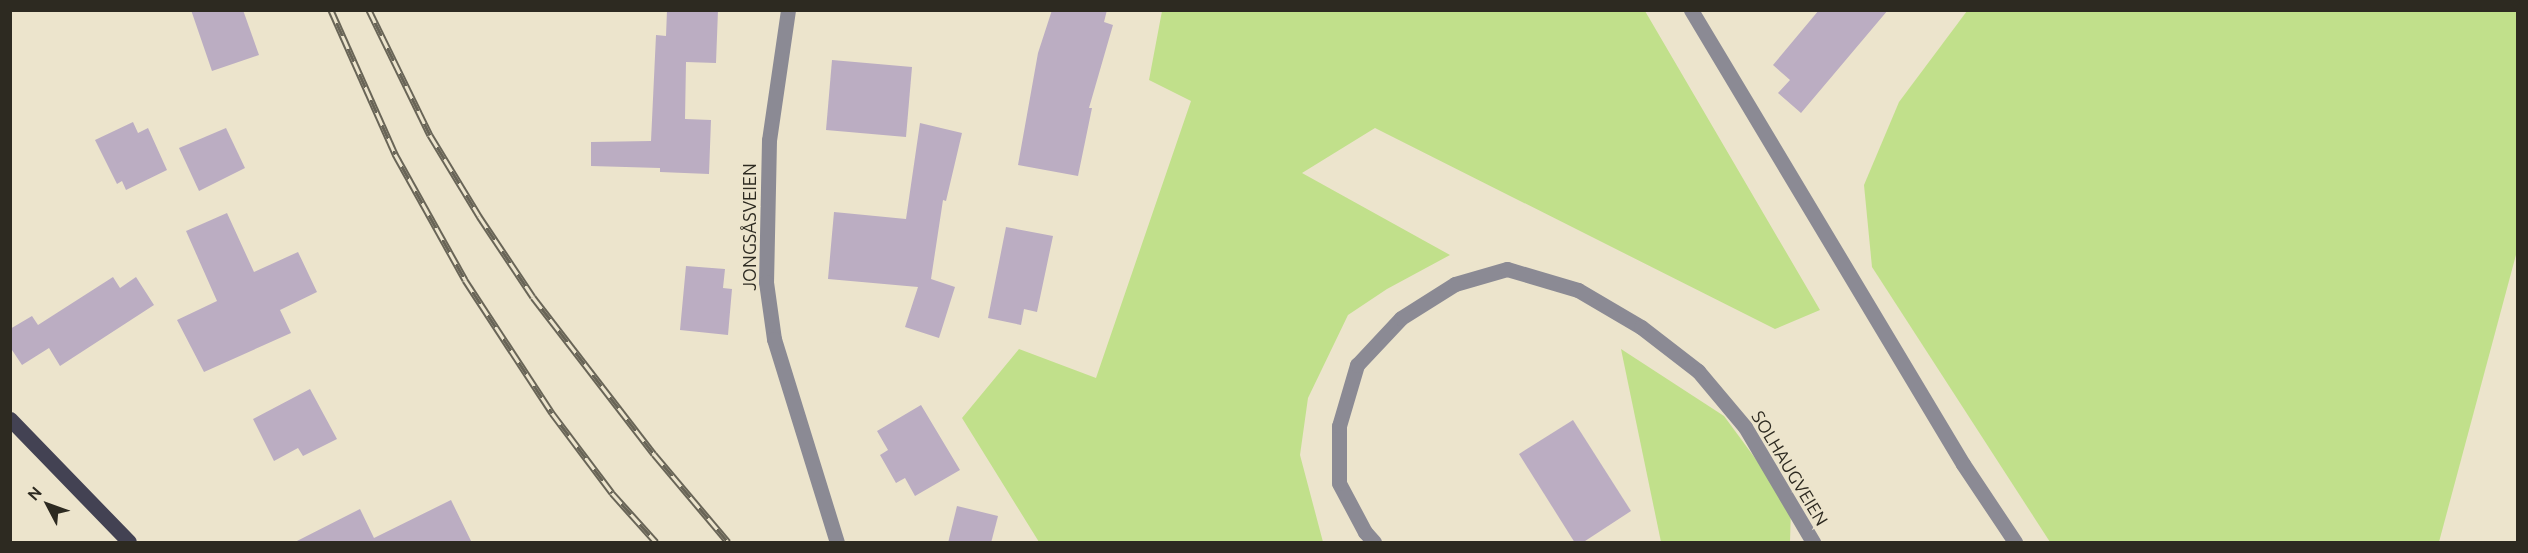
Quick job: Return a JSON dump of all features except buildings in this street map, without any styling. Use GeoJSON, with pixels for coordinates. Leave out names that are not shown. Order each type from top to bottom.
{"type":"FeatureCollection","features":[{"type":"Feature","properties":{"kind":"main road"},"geometry":{"type":"LineString","coordinates":[[10,419],[129,543]]}},
{"type":"Feature","properties":{"kind":"street","name":"JONGSÅSVEIEN"},"geometry":{"type":"LineString","coordinates":[[788,10],[769,140],[766,282],[774,339],[837,543]]}},
{"type":"Feature","properties":{"kind":"street"},"geometry":{"type":"LineString","coordinates":[[1691,10],[1957,454],[2015,543]]}},
{"type":"Feature","properties":{"kind":"street","name":"SOLHAUGVEIEN"},"geometry":{"type":"LineString","coordinates":[[1374,543],[1365,532],[1339,483],[1339,426],[1357,365],[1401,318],[1455,284],[1507,268],[1578,290],[1641,327],[1698,371],[1745,427],[1813,543]]}},
{"type":"Feature","properties":{"kind":"green space"},"geometry":{"type":"Polygon","coordinates":[[[1162,11],[1645,11],[1820,310],[1775,329],[1375,128],[1302,173],[1450,255],[1387,289],[1348,315],[1308,398],[1300,455],[1323,542],[1039,542],[962,418],[1019,349],[1096,378],[1191,101],[1149,80],[1162,11]]]}},
{"type":"Feature","properties":{"kind":"green space"},"geometry":{"type":"Polygon","coordinates":[[[1967,11],[2517,11],[2517,251],[2439,542],[2050,542],[1872,267],[1864,185],[1899,102],[1967,11]]]}},
{"type":"Feature","properties":{"kind":"green space"},"geometry":{"type":"Polygon","coordinates":[[[1621,349],[1724,416],[1791,507],[1790,542],[1661,542],[1621,349]]]}},
{"type":"Feature","properties":{"kind":"railway"},"geometry":{"type":"LineString","coordinates":[[331,10],[395,154],[465,280],[552,413],[612,493],[656,542]]}},
{"type":"Feature","properties":{"kind":"railway"},"geometry":{"type":"LineString","coordinates":[[369,10],[430,135],[479,216],[533,297],[654,454],[728,542]]}}]}
